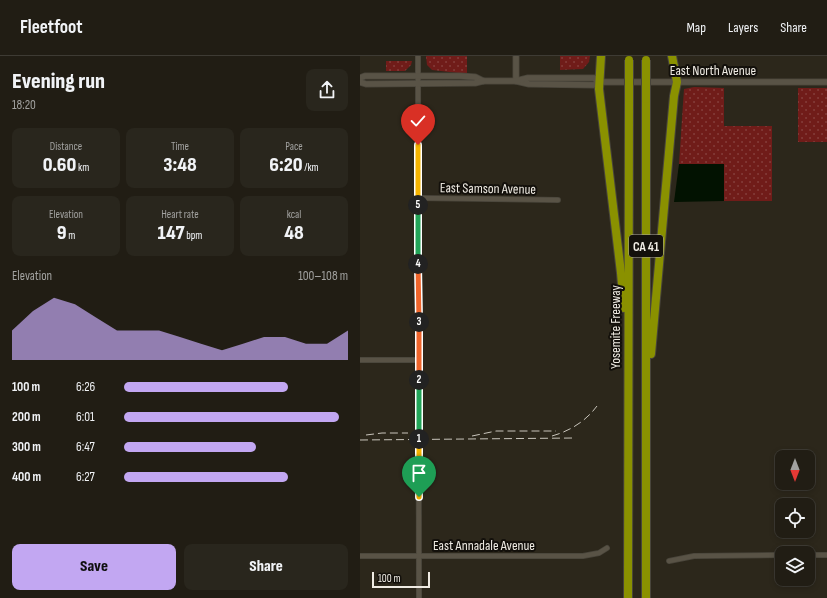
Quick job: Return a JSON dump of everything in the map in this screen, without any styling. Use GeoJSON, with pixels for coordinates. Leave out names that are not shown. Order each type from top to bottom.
{"type":"FeatureCollection","features":[{"type":"Feature","properties":{"kind":"highway"},"geometry":{"type":"LineString","coordinates":[[601,56],[599,82],[621,273],[628,371]]}},
{"type":"Feature","properties":{"kind":"highway"},"geometry":{"type":"LineString","coordinates":[[646,393],[677,82],[672,56]]}},
{"type":"Feature","properties":{"kind":"highway","name":"Yosemite Freeway"},"geometry":{"type":"LineString","coordinates":[[628,598],[629,58]]}},
{"type":"Feature","properties":{"kind":"highway","name":"CA 41"},"geometry":{"type":"LineString","coordinates":[[646,58],[646,598]]}},
{"type":"Feature","properties":{"kind":"street"},"geometry":{"type":"LineString","coordinates":[[418,56],[419,598]]}},
{"type":"Feature","properties":{"kind":"street"},"geometry":{"type":"LineString","coordinates":[[516,57],[516,81]]}},
{"type":"Feature","properties":{"kind":"street","name":"East North Avenue"},"geometry":{"type":"LineString","coordinates":[[360,78],[365,76],[475,77],[483,81]]}},
{"type":"Feature","properties":{"kind":"street","name":"East North Avenue"},"geometry":{"type":"LineString","coordinates":[[360,82],[366,84],[475,83],[483,81],[516,81],[528,78],[594,78],[599,82],[827,82]]}},
{"type":"Feature","properties":{"kind":"street","name":"East Samson Avenue"},"geometry":{"type":"LineString","coordinates":[[418,198],[558,200]]}},
{"type":"Feature","properties":{"kind":"street"},"geometry":{"type":"LineString","coordinates":[[360,360],[419,360]]}},
{"type":"Feature","properties":{"kind":"street","name":"East Annadale Avenue"},"geometry":{"type":"LineString","coordinates":[[360,556],[583,556],[598,553],[607,548]]}},
{"type":"Feature","properties":{"kind":"street"},"geometry":{"type":"LineString","coordinates":[[669,561],[694,556],[775,555]]}},
{"type":"Feature","properties":{"kind":"street"},"geometry":{"type":"LineString","coordinates":[[815,555],[827,555]]}},
{"type":"Feature","properties":{"kind":"shaded area"},"geometry":{"type":"Polygon","coordinates":[[[426,56],[467,56],[467,74],[432,70],[427,65],[426,56]]]}},
{"type":"Feature","properties":{"kind":"shaded area"},"geometry":{"type":"Polygon","coordinates":[[[560,56],[590,56],[589,62],[583,69],[560,70],[560,56]]]}},
{"type":"Feature","properties":{"kind":"shaded area"},"geometry":{"type":"Polygon","coordinates":[[[386,61],[412,61],[411,65],[405,71],[386,71],[386,61]]]}},
{"type":"Feature","properties":{"kind":"shaded area"},"geometry":{"type":"Polygon","coordinates":[[[694,87],[724,88],[724,126],[772,126],[772,201],[724,201],[723,164],[679,164],[684,89],[694,87]]]}},
{"type":"Feature","properties":{"kind":"shaded area"},"geometry":{"type":"Polygon","coordinates":[[[798,88],[827,88],[827,142],[798,142],[798,88]]]}},
{"type":"Feature","properties":{"kind":"shaded area"},"geometry":{"type":"Polygon","coordinates":[[[679,164],[724,164],[724,201],[674,202],[679,164]]]}},
{"type":"Feature","properties":{"kind":"railway"},"geometry":{"type":"LineString","coordinates":[[552,436],[577,425],[597,406]]}},
{"type":"Feature","properties":{"kind":"railway"},"geometry":{"type":"LineString","coordinates":[[472,436],[496,431],[556,431]]}},
{"type":"Feature","properties":{"kind":"railway"},"geometry":{"type":"LineString","coordinates":[[366,435],[382,433],[408,433]]}},
{"type":"Feature","properties":{"kind":"railway"},"geometry":{"type":"LineString","coordinates":[[360,440],[575,438]]}},
{"type":"Feature","properties":{"kind":"route"},"geometry":{"type":"LineString","coordinates":[[418,145],[419,497]]}}]}
